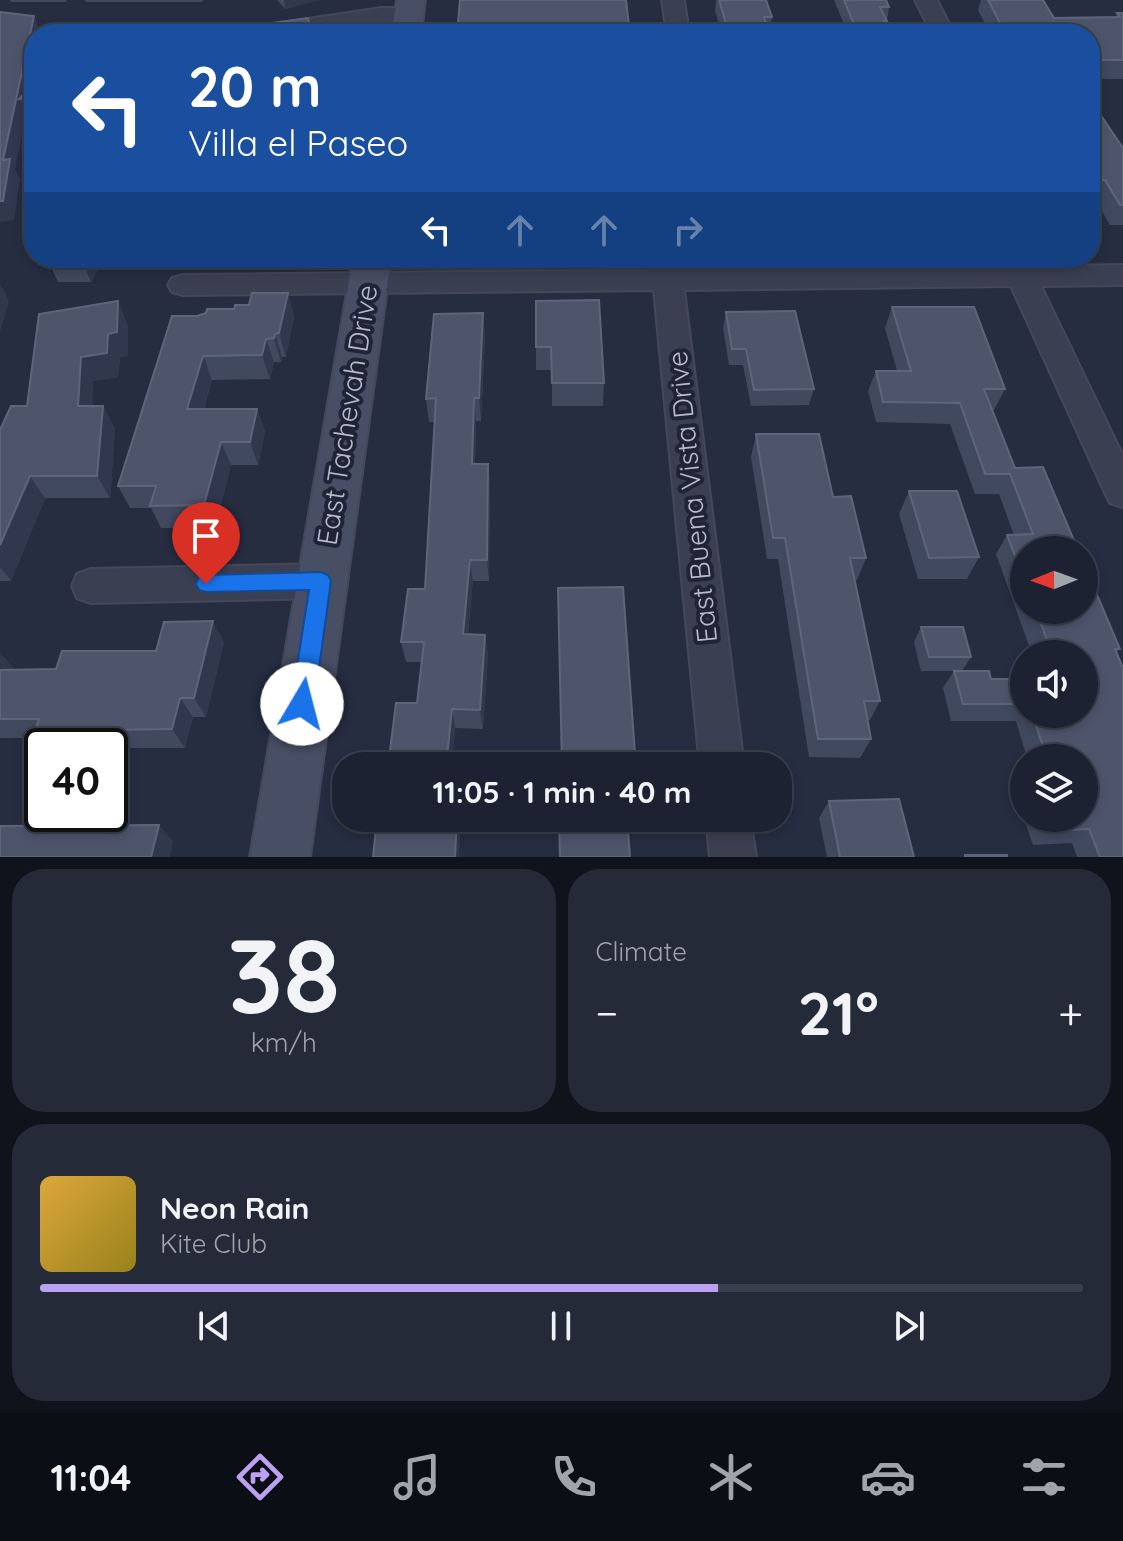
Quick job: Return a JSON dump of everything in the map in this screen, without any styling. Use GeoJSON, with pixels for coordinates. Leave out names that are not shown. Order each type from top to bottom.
{"type":"FeatureCollection","features":[{"type":"Feature","properties":{"kind":"street"},"geometry":{"type":"LineString","coordinates":[[673,0],[677,24]]}},
{"type":"Feature","properties":{"kind":"street"},"geometry":{"type":"LineString","coordinates":[[926,0],[938,24]]}},
{"type":"Feature","properties":{"kind":"street"},"geometry":{"type":"LineString","coordinates":[[321,24],[381,15],[409,16]]}},
{"type":"Feature","properties":{"kind":"street"},"geometry":{"type":"LineString","coordinates":[[668,280],[693,268]]}},
{"type":"Feature","properties":{"kind":"street"},"geometry":{"type":"LineString","coordinates":[[1022,277],[1035,268]]}},
{"type":"Feature","properties":{"kind":"street"},"geometry":{"type":"LineString","coordinates":[[183,285],[370,270],[668,280],[1123,275]]}},
{"type":"Feature","properties":{"kind":"street","name":"East Tachevah Drive"},"geometry":{"type":"LineString","coordinates":[[280,857],[370,270]]}},
{"type":"Feature","properties":{"kind":"street"},"geometry":{"type":"LineString","coordinates":[[1022,277],[1123,493]]}},
{"type":"Feature","properties":{"kind":"street","name":"East Buena Vista Drive"},"geometry":{"type":"LineString","coordinates":[[668,280],[720,752]]}},
{"type":"Feature","properties":{"kind":"street"},"geometry":{"type":"LineString","coordinates":[[91,586],[321,581]]}},
{"type":"Feature","properties":{"kind":"street"},"geometry":{"type":"LineString","coordinates":[[730,832],[733,857]]}},
{"type":"Feature","properties":{"kind":"building"},"geometry":{"type":"Polygon","coordinates":[[[460,0],[626,0],[629,24],[458,24],[460,0]]]}},
{"type":"Feature","properties":{"kind":"building"},"geometry":{"type":"Polygon","coordinates":[[[719,0],[766,0],[772,17],[764,17],[766,24],[726,24],[719,0]]]}},
{"type":"Feature","properties":{"kind":"building"},"geometry":{"type":"Polygon","coordinates":[[[844,0],[886,0],[889,7],[880,7],[887,21],[884,21],[885,24],[854,24],[844,0]]]}},
{"type":"Feature","properties":{"kind":"building"},"geometry":{"type":"Polygon","coordinates":[[[988,0],[1043,0],[1054,18],[1120,17],[1117,13],[1123,13],[1123,60],[1100,60],[1100,24],[1001,24],[988,0]]]}},
{"type":"Feature","properties":{"kind":"building"},"geometry":{"type":"Polygon","coordinates":[[[0,12],[34,16],[32,24],[24,24],[24,62],[3,160],[10,159],[3,201],[0,201],[0,12]]]}},
{"type":"Feature","properties":{"kind":"building"},"geometry":{"type":"Polygon","coordinates":[[[308,18],[310,24],[263,24],[308,18]]]}},
{"type":"Feature","properties":{"kind":"building"},"geometry":{"type":"Polygon","coordinates":[[[1100,114],[1123,148],[1123,205],[1120,205],[1105,180],[1101,180],[1100,114]]]}},
{"type":"Feature","properties":{"kind":"building"},"geometry":{"type":"Polygon","coordinates":[[[252,293],[288,293],[279,333],[274,338],[266,339],[262,355],[203,356],[187,409],[257,409],[250,442],[221,442],[204,505],[150,506],[156,486],[118,486],[172,316],[197,316],[206,313],[207,309],[234,309],[235,305],[249,305],[252,293]]]}},
{"type":"Feature","properties":{"kind":"building"},"geometry":{"type":"Polygon","coordinates":[[[599,300],[604,383],[552,383],[551,347],[536,347],[536,301],[599,300]]]}},
{"type":"Feature","properties":{"kind":"building"},"geometry":{"type":"Polygon","coordinates":[[[118,301],[117,332],[108,334],[107,353],[81,357],[78,406],[103,406],[97,476],[30,476],[0,545],[0,430],[11,406],[27,406],[39,314],[118,301]]]}},
{"type":"Feature","properties":{"kind":"building"},"geometry":{"type":"Polygon","coordinates":[[[892,307],[974,307],[1005,389],[984,389],[1015,468],[1043,467],[1072,536],[1010,536],[1010,543],[1007,535],[1033,534],[1010,474],[985,474],[960,403],[883,402],[876,371],[911,371],[892,307]]]}},
{"type":"Feature","properties":{"kind":"building"},"geometry":{"type":"Polygon","coordinates":[[[795,311],[814,389],[754,390],[746,349],[732,349],[726,312],[795,311]]]}},
{"type":"Feature","properties":{"kind":"building"},"geometry":{"type":"Polygon","coordinates":[[[483,313],[479,398],[474,398],[472,464],[488,464],[487,560],[470,560],[463,634],[485,635],[480,710],[452,709],[447,752],[390,752],[396,703],[417,703],[424,642],[401,642],[408,589],[425,589],[436,398],[426,399],[434,314],[483,313]]]}},
{"type":"Feature","properties":{"kind":"building"},"geometry":{"type":"Polygon","coordinates":[[[756,434],[819,434],[833,497],[851,496],[866,558],[850,558],[880,701],[864,701],[871,739],[818,739],[785,538],[773,538],[756,434]]]}},
{"type":"Feature","properties":{"kind":"building"},"geometry":{"type":"Polygon","coordinates":[[[909,491],[957,491],[979,557],[929,558],[909,491]]]}},
{"type":"Feature","properties":{"kind":"building"},"geometry":{"type":"Polygon","coordinates":[[[623,587],[635,752],[562,752],[558,588],[623,587]]]}},
{"type":"Feature","properties":{"kind":"building"},"geometry":{"type":"Polygon","coordinates":[[[1098,597],[1120,649],[1115,649],[1123,668],[1123,857],[1100,857],[1090,832],[1098,832],[1098,744],[1042,744],[1037,728],[1098,728],[1098,640],[1047,640],[1041,624],[1098,624],[1098,597]]]}},
{"type":"Feature","properties":{"kind":"building"},"geometry":{"type":"Polygon","coordinates":[[[213,621],[194,698],[180,698],[172,729],[36,728],[39,719],[0,719],[0,670],[56,669],[62,651],[156,651],[164,622],[213,621]]]}},
{"type":"Feature","properties":{"kind":"building"},"geometry":{"type":"Polygon","coordinates":[[[921,627],[963,627],[971,657],[929,657],[921,627]]]}},
{"type":"Feature","properties":{"kind":"building"},"geometry":{"type":"Polygon","coordinates":[[[954,671],[989,671],[991,679],[1010,679],[1010,704],[963,704],[954,671]]]}},
{"type":"Feature","properties":{"kind":"building"},"geometry":{"type":"Polygon","coordinates":[[[899,799],[914,857],[840,857],[829,801],[899,799]]]}},
{"type":"Feature","properties":{"kind":"building"},"geometry":{"type":"Polygon","coordinates":[[[128,825],[159,825],[151,857],[0,857],[0,826],[24,826],[24,832],[128,832],[128,825]]]}},
{"type":"Feature","properties":{"kind":"building"},"geometry":{"type":"Polygon","coordinates":[[[376,832],[456,832],[455,857],[373,857],[376,832]]]}},
{"type":"Feature","properties":{"kind":"building"},"geometry":{"type":"Polygon","coordinates":[[[559,832],[628,832],[630,857],[560,857],[559,832]]]}},
{"type":"Feature","properties":{"kind":"building"},"geometry":{"type":"Polygon","coordinates":[[[1007,855],[1007,857],[965,857],[1007,855]]]}},
{"type":"Feature","properties":{"kind":"route"},"geometry":{"type":"LineString","coordinates":[[206,584],[321,581],[302,704]]}}]}
